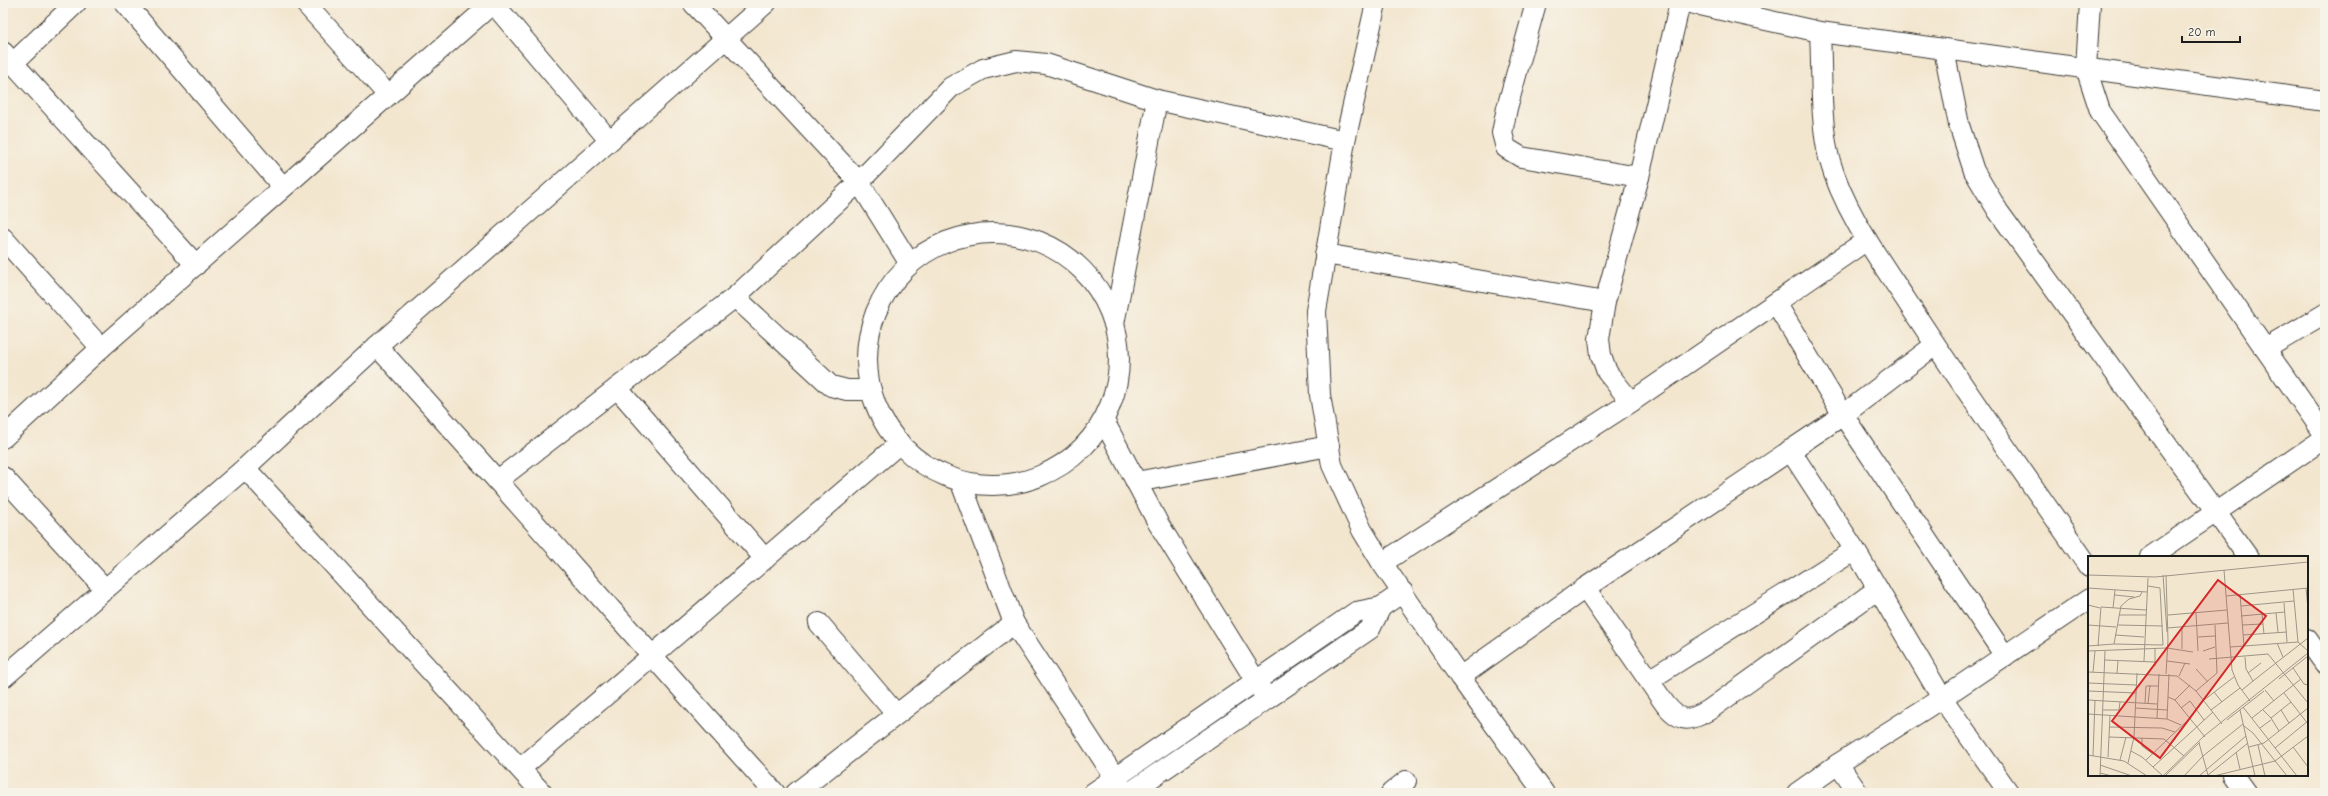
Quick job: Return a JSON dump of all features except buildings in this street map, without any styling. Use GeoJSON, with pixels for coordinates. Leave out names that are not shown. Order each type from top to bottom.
{"type":"FeatureCollection","features":[{"type":"Feature","properties":{"kind":"street"},"geometry":{"type":"LineString","coordinates":[[76,3],[8,57],[196,265]]}},
{"type":"Feature","properties":{"kind":"street"},"geometry":{"type":"LineString","coordinates":[[125,3],[283,187]]}},
{"type":"Feature","properties":{"kind":"street"},"geometry":{"type":"LineString","coordinates":[[305,3],[388,96]]}},
{"type":"Feature","properties":{"kind":"street"},"geometry":{"type":"LineString","coordinates":[[3,438],[101,348],[493,3],[609,140]]}},
{"type":"Feature","properties":{"kind":"street"},"geometry":{"type":"LineString","coordinates":[[693,3],[859,182],[910,264]]}},
{"type":"Feature","properties":{"kind":"street"},"geometry":{"type":"LineString","coordinates":[[3,678],[245,468],[377,346],[766,3]]}},
{"type":"Feature","properties":{"kind":"street"},"geometry":{"type":"LineString","coordinates":[[1376,3],[1345,142],[1316,311],[1320,396],[1332,465],[1362,530],[1382,564],[1403,592],[1460,676],[1535,790]]}},
{"type":"Feature","properties":{"kind":"street"},"geometry":{"type":"LineString","coordinates":[[1536,3],[1506,108],[1502,133],[1506,148],[1521,157],[1639,177]]}},
{"type":"Feature","properties":{"kind":"street"},"geometry":{"type":"LineString","coordinates":[[1632,402],[1608,372],[1601,355],[1599,339],[1605,302],[1639,177],[1680,3]]}},
{"type":"Feature","properties":{"kind":"street"},"geometry":{"type":"LineString","coordinates":[[1690,3],[1820,32],[2325,101]]}},
{"type":"Feature","properties":{"kind":"street"},"geometry":{"type":"LineString","coordinates":[[2090,3],[2086,68],[2100,111],[2267,348],[2325,435]]}},
{"type":"Feature","properties":{"kind":"street"},"geometry":{"type":"LineString","coordinates":[[1820,32],[1825,130],[1828,156],[1836,181],[1867,240],[1935,345],[2088,566]]}},
{"type":"Feature","properties":{"kind":"street"},"geometry":{"type":"LineString","coordinates":[[1944,50],[1959,125],[1974,171],[1998,211],[2247,556]]}},
{"type":"Feature","properties":{"kind":"street"},"geometry":{"type":"LineString","coordinates":[[498,480],[735,297],[859,182],[951,87],[982,69],[1016,61],[1046,64],[1157,100],[1345,142]]}},
{"type":"Feature","properties":{"kind":"street"},"geometry":{"type":"LineString","coordinates":[[1114,324],[1157,100]]}},
{"type":"Feature","properties":{"kind":"street"},"geometry":{"type":"LineString","coordinates":[[999,233],[1037,241],[1065,256],[1084,273],[1107,305],[1114,324],[1119,364],[1117,384],[1104,421],[1092,438],[1079,452],[1063,465],[1046,474],[1007,485],[961,483],[930,468],[914,457],[900,443],[887,427],[871,390],[868,351],[876,312],[889,288],[910,264],[943,244],[980,234],[999,233]]}},
{"type":"Feature","properties":{"kind":"street"},"geometry":{"type":"LineString","coordinates":[[3,238],[101,348]]}},
{"type":"Feature","properties":{"kind":"street"},"geometry":{"type":"LineString","coordinates":[[1382,564],[1632,402],[1867,240]]}},
{"type":"Feature","properties":{"kind":"street"},"geometry":{"type":"LineString","coordinates":[[1326,254],[1605,302]]}},
{"type":"Feature","properties":{"kind":"street"},"geometry":{"type":"LineString","coordinates":[[735,297],[830,386],[847,390],[871,390]]}},
{"type":"Feature","properties":{"kind":"street"},"geometry":{"type":"LineString","coordinates":[[1776,303],[1843,415],[2005,656]]}},
{"type":"Feature","properties":{"kind":"street"},"geometry":{"type":"LineString","coordinates":[[2267,348],[2325,314]]}},
{"type":"Feature","properties":{"kind":"street"},"geometry":{"type":"LineString","coordinates":[[1460,676],[1585,588],[1843,415],[1935,345]]}},
{"type":"Feature","properties":{"kind":"street"},"geometry":{"type":"LineString","coordinates":[[377,346],[498,480],[652,658],[775,793]]}},
{"type":"Feature","properties":{"kind":"street"},"geometry":{"type":"LineString","coordinates":[[618,388],[765,560]]}},
{"type":"Feature","properties":{"kind":"street"},"geometry":{"type":"LineString","coordinates":[[1104,421],[1158,523],[1266,700]]}},
{"type":"Feature","properties":{"kind":"street"},"geometry":{"type":"LineString","coordinates":[[2151,556],[2325,438]]}},
{"type":"Feature","properties":{"kind":"street"},"geometry":{"type":"LineString","coordinates":[[521,768],[652,658],[900,443]]}},
{"type":"Feature","properties":{"kind":"street"},"geometry":{"type":"LineString","coordinates":[[1136,482],[1329,446]]}},
{"type":"Feature","properties":{"kind":"street"},"geometry":{"type":"LineString","coordinates":[[1790,450],[1855,550],[1942,698],[2008,793]]}},
{"type":"Feature","properties":{"kind":"street"},"geometry":{"type":"LineString","coordinates":[[245,468],[521,768],[542,793]]}},
{"type":"Feature","properties":{"kind":"street"},"geometry":{"type":"LineString","coordinates":[[3,477],[105,589]]}},
{"type":"Feature","properties":{"kind":"street"},"geometry":{"type":"LineString","coordinates":[[961,483],[1014,623],[1126,793]]}},
{"type":"Feature","properties":{"kind":"street"},"geometry":{"type":"LineString","coordinates":[[1649,680],[1855,550]]}},
{"type":"Feature","properties":{"kind":"street"},"geometry":{"type":"LineString","coordinates":[[1585,588],[1675,716],[1686,719],[1695,718],[1878,589]]}},
{"type":"Feature","properties":{"kind":"street"},"geometry":{"type":"LineString","coordinates":[[1093,793],[1356,612],[1381,607],[1403,592]]}},
{"type":"Feature","properties":{"kind":"street"},"geometry":{"type":"LineString","coordinates":[[1797,793],[1838,764],[1942,698],[2088,600]]}},
{"type":"Feature","properties":{"kind":"street"},"geometry":{"type":"LineString","coordinates":[[1129,793],[1370,628],[1381,607]]}},
{"type":"Feature","properties":{"kind":"street"},"geometry":{"type":"LineString","coordinates":[[819,623],[896,714]]}},
{"type":"Feature","properties":{"kind":"street"},"geometry":{"type":"LineString","coordinates":[[796,793],[1014,623]]}},
{"type":"Feature","properties":{"kind":"street"},"geometry":{"type":"LineString","coordinates":[[2308,640],[2325,664]]}},
{"type":"Feature","properties":{"kind":"street"},"geometry":{"type":"LineString","coordinates":[[1838,764],[1858,793]]}},
{"type":"Feature","properties":{"kind":"street"},"geometry":{"type":"LineString","coordinates":[[2234,776],[2246,793]]}}]}
